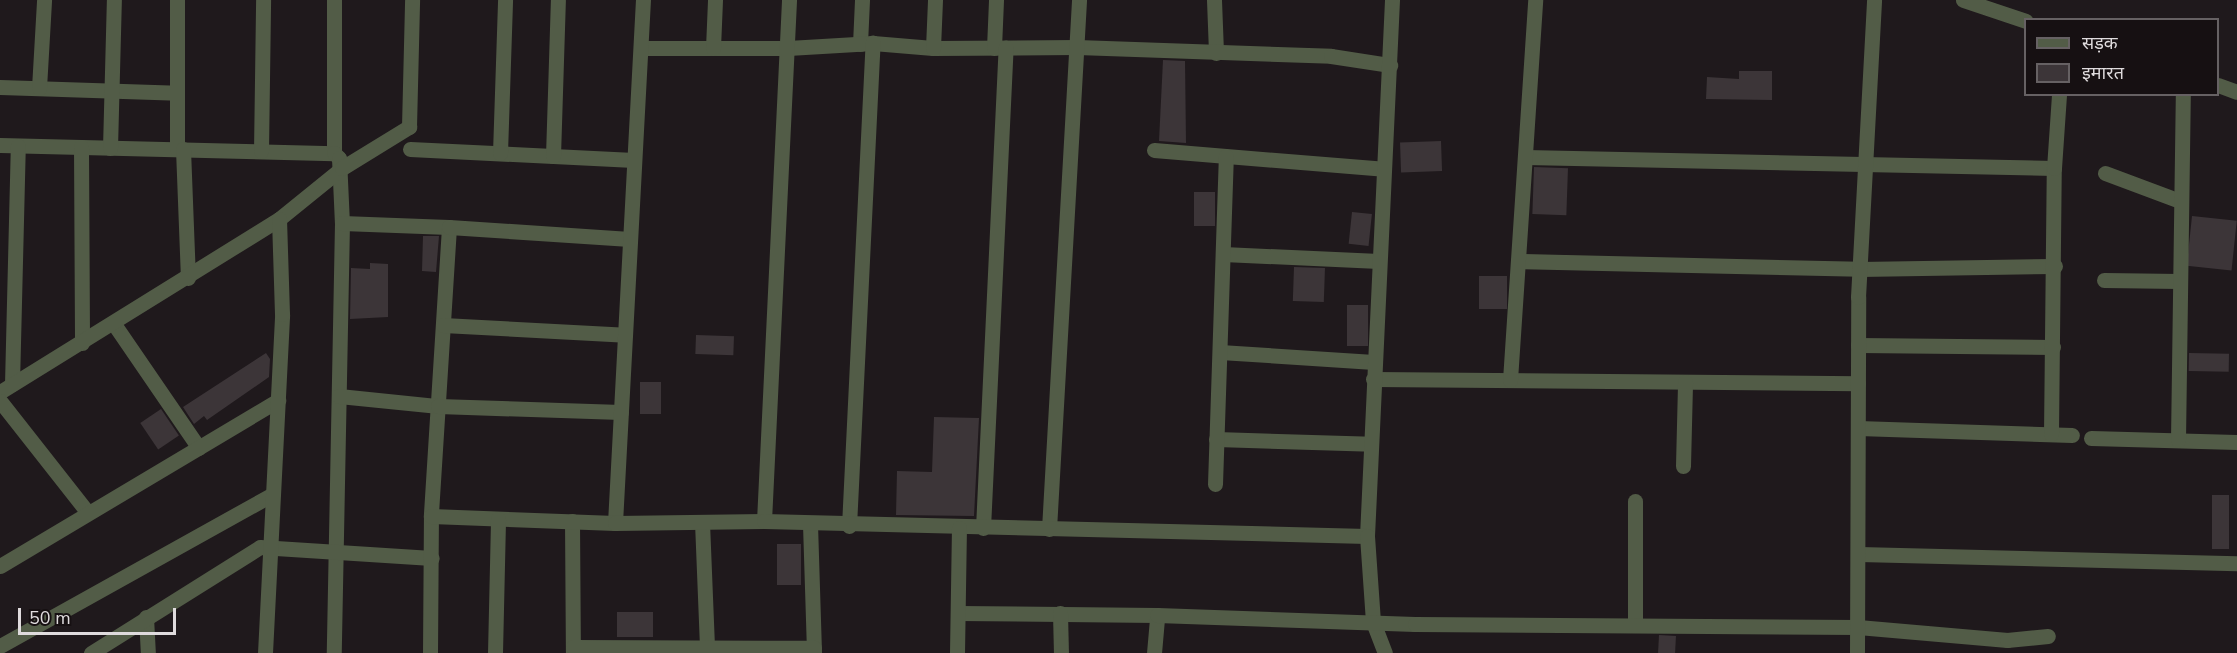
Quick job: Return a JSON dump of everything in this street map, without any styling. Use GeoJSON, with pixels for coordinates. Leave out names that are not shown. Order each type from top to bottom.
{"type":"FeatureCollection","features":[{"type":"Feature","properties":{"kind":"street"},"geometry":{"type":"LineString","coordinates":[[39,88],[45,0]]}},
{"type":"Feature","properties":{"kind":"street"},"geometry":{"type":"LineString","coordinates":[[110,148],[114,0]]}},
{"type":"Feature","properties":{"kind":"street"},"geometry":{"type":"LineString","coordinates":[[177,0],[177,93],[188,278]]}},
{"type":"Feature","properties":{"kind":"street"},"geometry":{"type":"LineString","coordinates":[[261,151],[263,0]]}},
{"type":"Feature","properties":{"kind":"street"},"geometry":{"type":"LineString","coordinates":[[334,0],[334,153],[342,168],[334,653]]}},
{"type":"Feature","properties":{"kind":"street"},"geometry":{"type":"LineString","coordinates":[[6,388],[114,324],[279,219],[342,168],[411,124],[412,0]]}},
{"type":"Feature","properties":{"kind":"street"},"geometry":{"type":"LineString","coordinates":[[500,153],[505,0]]}},
{"type":"Feature","properties":{"kind":"street"},"geometry":{"type":"LineString","coordinates":[[554,156],[558,0]]}},
{"type":"Feature","properties":{"kind":"street"},"geometry":{"type":"LineString","coordinates":[[615,523],[643,0]]}},
{"type":"Feature","properties":{"kind":"street"},"geometry":{"type":"LineString","coordinates":[[713,48],[715,0]]}},
{"type":"Feature","properties":{"kind":"street"},"geometry":{"type":"LineString","coordinates":[[764,521],[789,0]]}},
{"type":"Feature","properties":{"kind":"street"},"geometry":{"type":"LineString","coordinates":[[849,526],[867,43],[862,0]]}},
{"type":"Feature","properties":{"kind":"street"},"geometry":{"type":"LineString","coordinates":[[933,48],[935,0]]}},
{"type":"Feature","properties":{"kind":"street"},"geometry":{"type":"LineString","coordinates":[[983,528],[1000,48],[996,0]]}},
{"type":"Feature","properties":{"kind":"street"},"geometry":{"type":"LineString","coordinates":[[1049,530],[1079,0]]}},
{"type":"Feature","properties":{"kind":"street"},"geometry":{"type":"LineString","coordinates":[[1214,0],[1216,53]]}},
{"type":"Feature","properties":{"kind":"street"},"geometry":{"type":"LineString","coordinates":[[1385,653],[1373,622],[1366,536],[1392,0]]}},
{"type":"Feature","properties":{"kind":"street"},"geometry":{"type":"LineString","coordinates":[[1510,380],[1534,0]]}},
{"type":"Feature","properties":{"kind":"street"},"geometry":{"type":"LineString","coordinates":[[1857,653],[1859,269],[1874,0]]}},
{"type":"Feature","properties":{"kind":"street"},"geometry":{"type":"LineString","coordinates":[[1963,0],[2024,21]]}},
{"type":"Feature","properties":{"kind":"street"},"geometry":{"type":"LineString","coordinates":[[640,48],[788,48],[867,43],[933,48],[1077,47],[1331,56],[1390,65]]}},
{"type":"Feature","properties":{"kind":"street"},"geometry":{"type":"LineString","coordinates":[[2219,86],[2237,92]]}},
{"type":"Feature","properties":{"kind":"street"},"geometry":{"type":"LineString","coordinates":[[0,87],[177,93]]}},
{"type":"Feature","properties":{"kind":"street"},"geometry":{"type":"LineString","coordinates":[[2050,434],[2055,266],[2054,168],[2059,96]]}},
{"type":"Feature","properties":{"kind":"street"},"geometry":{"type":"LineString","coordinates":[[2178,440],[2183,96]]}},
{"type":"Feature","properties":{"kind":"street"},"geometry":{"type":"LineString","coordinates":[[0,145],[334,153]]}},
{"type":"Feature","properties":{"kind":"street"},"geometry":{"type":"LineString","coordinates":[[6,388],[18,146]]}},
{"type":"Feature","properties":{"kind":"street"},"geometry":{"type":"LineString","coordinates":[[81,147],[82,343]]}},
{"type":"Feature","properties":{"kind":"street"},"geometry":{"type":"LineString","coordinates":[[410,149],[634,160]]}},
{"type":"Feature","properties":{"kind":"street"},"geometry":{"type":"LineString","coordinates":[[1154,150],[1383,169]]}},
{"type":"Feature","properties":{"kind":"street"},"geometry":{"type":"LineString","coordinates":[[1215,484],[1226,156]]}},
{"type":"Feature","properties":{"kind":"street"},"geometry":{"type":"LineString","coordinates":[[1525,158],[2054,168]]}},
{"type":"Feature","properties":{"kind":"street"},"geometry":{"type":"LineString","coordinates":[[2104,173],[2180,201]]}},
{"type":"Feature","properties":{"kind":"street"},"geometry":{"type":"LineString","coordinates":[[265,653],[282,314],[279,219]]}},
{"type":"Feature","properties":{"kind":"street"},"geometry":{"type":"LineString","coordinates":[[342,223],[449,227],[630,239]]}},
{"type":"Feature","properties":{"kind":"street"},"geometry":{"type":"LineString","coordinates":[[430,653],[431,516],[449,227]]}},
{"type":"Feature","properties":{"kind":"street"},"geometry":{"type":"LineString","coordinates":[[1223,254],[1378,261]]}},
{"type":"Feature","properties":{"kind":"street"},"geometry":{"type":"LineString","coordinates":[[1518,261],[1859,269],[2055,266]]}},
{"type":"Feature","properties":{"kind":"street"},"geometry":{"type":"LineString","coordinates":[[2104,280],[2179,281]]}},
{"type":"Feature","properties":{"kind":"street"},"geometry":{"type":"LineString","coordinates":[[114,324],[199,448]]}},
{"type":"Feature","properties":{"kind":"street"},"geometry":{"type":"LineString","coordinates":[[443,325],[625,335]]}},
{"type":"Feature","properties":{"kind":"street"},"geometry":{"type":"LineString","coordinates":[[1858,345],[2053,347]]}},
{"type":"Feature","properties":{"kind":"street"},"geometry":{"type":"LineString","coordinates":[[1220,352],[1374,362]]}},
{"type":"Feature","properties":{"kind":"street"},"geometry":{"type":"LineString","coordinates":[[1373,379],[1858,383]]}},
{"type":"Feature","properties":{"kind":"street"},"geometry":{"type":"LineString","coordinates":[[1683,466],[1685,382]]}},
{"type":"Feature","properties":{"kind":"street"},"geometry":{"type":"LineString","coordinates":[[339,396],[438,406],[621,412]]}},
{"type":"Feature","properties":{"kind":"street"},"geometry":{"type":"LineString","coordinates":[[0,566],[278,400]]}},
{"type":"Feature","properties":{"kind":"street"},"geometry":{"type":"LineString","coordinates":[[0,401],[88,513]]}},
{"type":"Feature","properties":{"kind":"street"},"geometry":{"type":"LineString","coordinates":[[1858,428],[2072,435]]}},
{"type":"Feature","properties":{"kind":"street"},"geometry":{"type":"LineString","coordinates":[[2091,438],[2237,442]]}},
{"type":"Feature","properties":{"kind":"street"},"geometry":{"type":"LineString","coordinates":[[1216,439],[1371,444]]}},
{"type":"Feature","properties":{"kind":"street"},"geometry":{"type":"LineString","coordinates":[[0,646],[273,494]]}},
{"type":"Feature","properties":{"kind":"street"},"geometry":{"type":"LineString","coordinates":[[1635,501],[1635,625]]}},
{"type":"Feature","properties":{"kind":"street"},"geometry":{"type":"LineString","coordinates":[[431,516],[615,523],[764,521],[849,526],[1366,536]]}},
{"type":"Feature","properties":{"kind":"street"},"geometry":{"type":"LineString","coordinates":[[495,653],[498,519]]}},
{"type":"Feature","properties":{"kind":"street"},"geometry":{"type":"LineString","coordinates":[[572,521],[573,650],[707,648],[814,650],[810,524]]}},
{"type":"Feature","properties":{"kind":"street"},"geometry":{"type":"LineString","coordinates":[[702,522],[707,648]]}},
{"type":"Feature","properties":{"kind":"street"},"geometry":{"type":"LineString","coordinates":[[957,653],[959,528]]}},
{"type":"Feature","properties":{"kind":"street"},"geometry":{"type":"LineString","coordinates":[[91,653],[255,549],[271,547],[432,558]]}},
{"type":"Feature","properties":{"kind":"street"},"geometry":{"type":"LineString","coordinates":[[1859,554],[2237,563]]}},
{"type":"Feature","properties":{"kind":"street"},"geometry":{"type":"LineString","coordinates":[[958,613],[1157,615],[1373,622],[1858,627],[2007,640],[2048,636]]}},
{"type":"Feature","properties":{"kind":"street"},"geometry":{"type":"LineString","coordinates":[[1060,613],[1061,653]]}},
{"type":"Feature","properties":{"kind":"street"},"geometry":{"type":"LineString","coordinates":[[1154,653],[1157,615]]}},
{"type":"Feature","properties":{"kind":"street"},"geometry":{"type":"LineString","coordinates":[[146,616],[148,653]]}},
{"type":"Feature","properties":{"kind":"building"},"geometry":{"type":"Polygon","coordinates":[[[1163,60],[1185,61],[1186,143],[1159,141],[1163,60]]]}},
{"type":"Feature","properties":{"kind":"building"},"geometry":{"type":"Polygon","coordinates":[[[1739,71],[1772,71],[1772,100],[1706,99],[1707,77],[1739,79],[1739,71]]]}},
{"type":"Feature","properties":{"kind":"building"},"geometry":{"type":"Polygon","coordinates":[[[1441,141],[1442,171],[1401,172],[1400,142],[1441,141]]]}},
{"type":"Feature","properties":{"kind":"building"},"geometry":{"type":"Polygon","coordinates":[[[1534,167],[1568,168],[1566,215],[1532,214],[1534,167]]]}},
{"type":"Feature","properties":{"kind":"building"},"geometry":{"type":"Polygon","coordinates":[[[1194,192],[1215,192],[1215,226],[1194,226],[1194,192]]]}},
{"type":"Feature","properties":{"kind":"building"},"geometry":{"type":"Polygon","coordinates":[[[1352,212],[1372,214],[1369,246],[1349,244],[1352,212]]]}},
{"type":"Feature","properties":{"kind":"building"},"geometry":{"type":"Polygon","coordinates":[[[2192,216],[2237,221],[2232,270],[2187,266],[2192,216]]]}},
{"type":"Feature","properties":{"kind":"building"},"geometry":{"type":"Polygon","coordinates":[[[423,236],[439,236],[436,272],[422,271],[423,236]]]}},
{"type":"Feature","properties":{"kind":"building"},"geometry":{"type":"Polygon","coordinates":[[[370,263],[388,264],[388,317],[350,319],[351,268],[370,269],[370,263]]]}},
{"type":"Feature","properties":{"kind":"building"},"geometry":{"type":"Polygon","coordinates":[[[1294,267],[1325,268],[1324,302],[1293,301],[1294,267]]]}},
{"type":"Feature","properties":{"kind":"building"},"geometry":{"type":"Polygon","coordinates":[[[1479,276],[1507,276],[1507,309],[1479,309],[1479,276]]]}},
{"type":"Feature","properties":{"kind":"building"},"geometry":{"type":"Polygon","coordinates":[[[1347,305],[1368,305],[1368,346],[1347,346],[1347,305]]]}},
{"type":"Feature","properties":{"kind":"building"},"geometry":{"type":"Polygon","coordinates":[[[696,335],[734,336],[733,355],[695,354],[696,335]]]}},
{"type":"Feature","properties":{"kind":"building"},"geometry":{"type":"Polygon","coordinates":[[[266,353],[270,359],[269,377],[207,420],[204,416],[194,424],[183,407],[266,353]]]}},
{"type":"Feature","properties":{"kind":"building"},"geometry":{"type":"Polygon","coordinates":[[[2189,353],[2229,354],[2229,372],[2189,371],[2189,353]]]}},
{"type":"Feature","properties":{"kind":"building"},"geometry":{"type":"Polygon","coordinates":[[[640,382],[661,382],[661,414],[640,414],[640,382]]]}},
{"type":"Feature","properties":{"kind":"building"},"geometry":{"type":"Polygon","coordinates":[[[161,409],[179,436],[158,450],[140,423],[161,409]]]}},
{"type":"Feature","properties":{"kind":"building"},"geometry":{"type":"Polygon","coordinates":[[[934,417],[979,418],[974,516],[896,515],[897,471],[932,472],[934,417]]]}},
{"type":"Feature","properties":{"kind":"building"},"geometry":{"type":"Polygon","coordinates":[[[2212,495],[2229,495],[2229,549],[2212,549],[2212,495]]]}},
{"type":"Feature","properties":{"kind":"building"},"geometry":{"type":"Polygon","coordinates":[[[777,544],[801,544],[801,585],[777,585],[777,544]]]}},
{"type":"Feature","properties":{"kind":"building"},"geometry":{"type":"Polygon","coordinates":[[[617,612],[653,612],[653,637],[617,637],[617,612]]]}},
{"type":"Feature","properties":{"kind":"building"},"geometry":{"type":"Polygon","coordinates":[[[1659,635],[1676,636],[1675,653],[1658,653],[1659,635]]]}}]}
